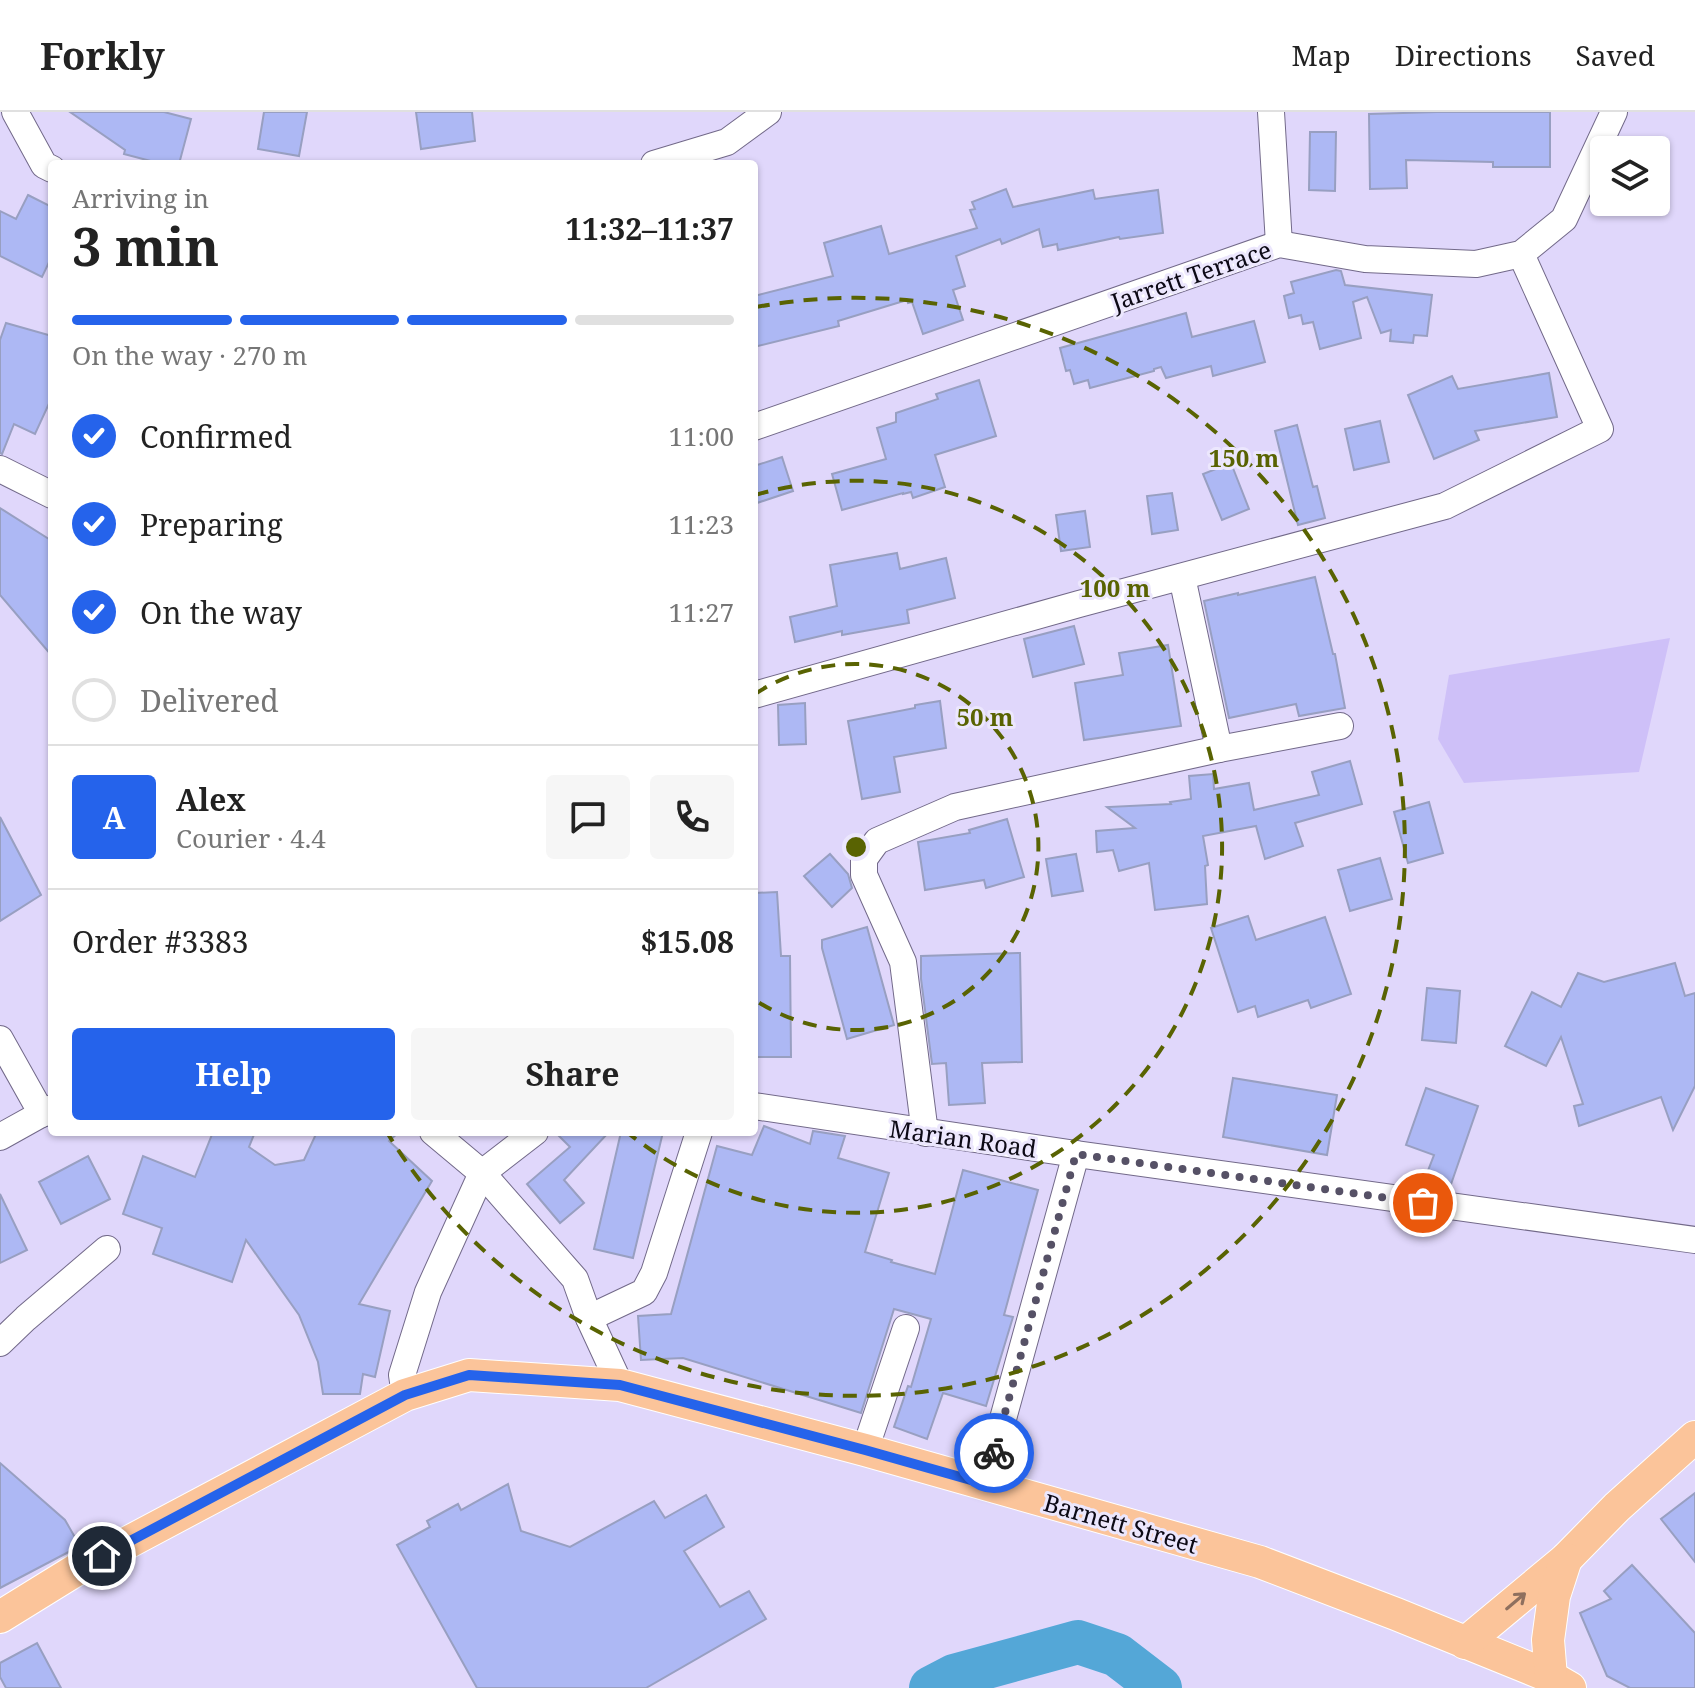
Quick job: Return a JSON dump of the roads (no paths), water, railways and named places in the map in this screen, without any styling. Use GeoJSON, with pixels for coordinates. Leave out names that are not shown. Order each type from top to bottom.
{"type":"FeatureCollection","features":[{"type":"Feature","properties":{"kind":"main road","name":"Barnett Street"},"geometry":{"type":"LineString","coordinates":[[2,1615],[76,1570],[405,1395],[469,1375],[620,1385],[865,1450],[1260,1562],[1561,1682]]}},
{"type":"Feature","properties":{"kind":"main road"},"geometry":{"type":"LineString","coordinates":[[1465,1643],[1566,1559],[1617,1507],[1695,1437]]}},
{"type":"Feature","properties":{"kind":"main road"},"geometry":{"type":"LineString","coordinates":[[1561,1682],[1548,1640],[1554,1596],[1566,1559]]}},
{"type":"Feature","properties":{"kind":"street"},"geometry":{"type":"LineString","coordinates":[[15,112],[44,165],[48,167]]}},
{"type":"Feature","properties":{"kind":"street"},"geometry":{"type":"LineString","coordinates":[[667,160],[727,142],[768,112]]}},
{"type":"Feature","properties":{"kind":"street"},"geometry":{"type":"LineString","coordinates":[[1271,112],[1279,244]]}},
{"type":"Feature","properties":{"kind":"street","name":"Jarrett Terrace"},"geometry":{"type":"LineString","coordinates":[[758,426],[1279,244],[1365,259],[1476,264],[1521,254],[1564,219],[1614,112]]}},
{"type":"Feature","properties":{"kind":"street"},"geometry":{"type":"LineString","coordinates":[[758,694],[1445,506],[1600,429],[1521,254]]}},
{"type":"Feature","properties":{"kind":"street"},"geometry":{"type":"LineString","coordinates":[[0,469],[48,493]]}},
{"type":"Feature","properties":{"kind":"street"},"geometry":{"type":"LineString","coordinates":[[1182,577],[1219,749]]}},
{"type":"Feature","properties":{"kind":"street"},"geometry":{"type":"LineString","coordinates":[[925,1133],[903,962],[864,875],[864,859],[877,841],[955,807],[1219,749],[1340,726]]}},
{"type":"Feature","properties":{"kind":"street"},"geometry":{"type":"LineString","coordinates":[[0,1039],[47,1111],[0,1137]]}},
{"type":"Feature","properties":{"kind":"street","name":"Marian Road"},"geometry":{"type":"LineString","coordinates":[[758,1107],[925,1133],[1695,1240]]}},
{"type":"Feature","properties":{"kind":"street"},"geometry":{"type":"LineString","coordinates":[[438,1136],[482,1173],[575,1279],[620,1385]]}},
{"type":"Feature","properties":{"kind":"street"},"geometry":{"type":"LineString","coordinates":[[405,1395],[402,1375],[428,1292],[482,1173],[530,1136]]}},
{"type":"Feature","properties":{"kind":"street"},"geometry":{"type":"LineString","coordinates":[[589,1318],[644,1292],[654,1273],[698,1136]]}},
{"type":"Feature","properties":{"kind":"street"},"geometry":{"type":"LineString","coordinates":[[985,1484],[1076,1154]]}},
{"type":"Feature","properties":{"kind":"street"},"geometry":{"type":"LineString","coordinates":[[0,1343],[107,1249]]}},
{"type":"Feature","properties":{"kind":"street"},"geometry":{"type":"LineString","coordinates":[[865,1450],[906,1328]]}},
{"type":"Feature","properties":{"kind":"waterway"},"geometry":{"type":"LineString","coordinates":[[931,1688],[954,1676],[1078,1642],[1117,1655],[1160,1688]]}}]}
